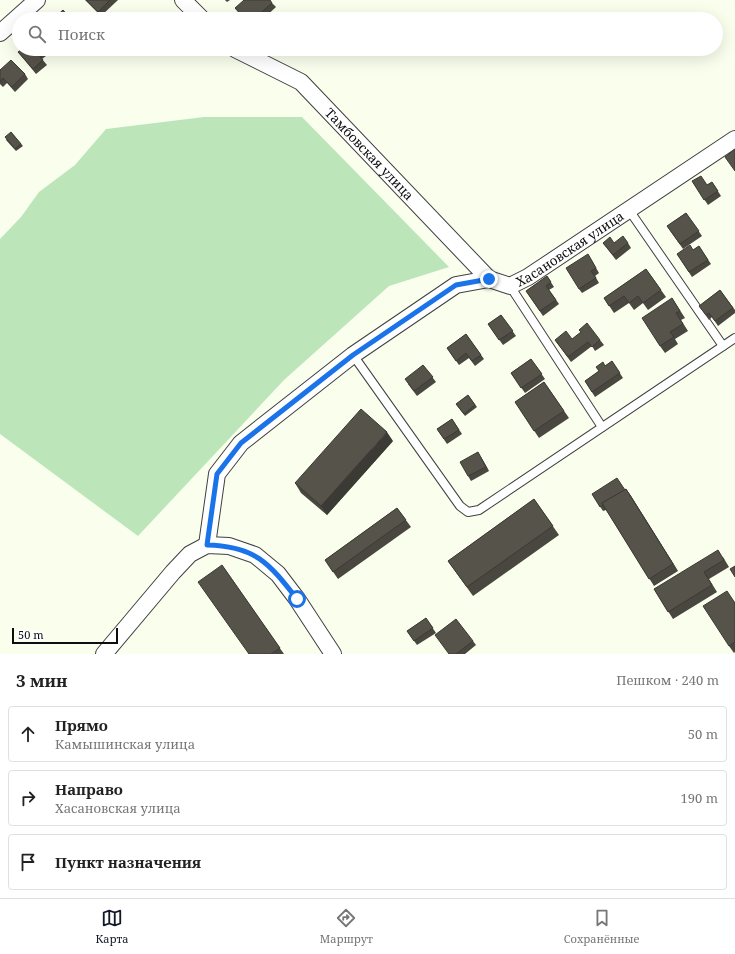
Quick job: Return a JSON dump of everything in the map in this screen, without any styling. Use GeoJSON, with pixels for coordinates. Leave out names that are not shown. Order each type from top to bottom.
{"type":"FeatureCollection","features":[{"type":"Feature","properties":{"kind":"street"},"geometry":{"type":"LineString","coordinates":[[24,12],[37,0]]}},
{"type":"Feature","properties":{"kind":"street"},"geometry":{"type":"LineString","coordinates":[[183,0],[195,12]]}},
{"type":"Feature","properties":{"kind":"street"},"geometry":{"type":"LineString","coordinates":[[0,33],[12,22]]}},
{"type":"Feature","properties":{"kind":"street","name":"Тамбовская улица"},"geometry":{"type":"LineString","coordinates":[[249,56],[301,82],[489,279]]}},
{"type":"Feature","properties":{"kind":"street","name":"Хасановская улица"},"geometry":{"type":"LineString","coordinates":[[207,545],[217,474],[241,443],[353,355],[456,285],[489,279],[510,286],[528,277],[735,139]]}},
{"type":"Feature","properties":{"kind":"street"},"geometry":{"type":"LineString","coordinates":[[104,654],[190,554],[207,545],[229,546],[255,555],[278,574],[297,599],[332,654]]}},
{"type":"Feature","properties":{"kind":"lane"},"geometry":{"type":"LineString","coordinates":[[629,210],[723,346]]}},
{"type":"Feature","properties":{"kind":"lane"},"geometry":{"type":"LineString","coordinates":[[510,286],[602,427]]}},
{"type":"Feature","properties":{"kind":"lane"},"geometry":{"type":"LineString","coordinates":[[353,355],[460,506],[468,512],[479,510],[735,338]]}},
{"type":"Feature","properties":{"kind":"green space"},"geometry":{"type":"Polygon","coordinates":[[[204,117],[302,117],[449,267],[389,286],[284,380],[138,536],[0,434],[0,239],[21,217],[39,192],[75,165],[106,129],[204,117]]]}},
{"type":"Feature","properties":{"kind":"building"},"geometry":{"type":"Polygon","coordinates":[[[86,0],[110,0],[98,12],[86,0]]]}},
{"type":"Feature","properties":{"kind":"building"},"geometry":{"type":"Polygon","coordinates":[[[244,0],[270,0],[272,3],[262,12],[239,12],[235,8],[244,0]]]}},
{"type":"Feature","properties":{"kind":"building"},"geometry":{"type":"Polygon","coordinates":[[[22,56],[40,56],[43,60],[33,69],[22,56]]]}},
{"type":"Feature","properties":{"kind":"building"},"geometry":{"type":"Polygon","coordinates":[[[11,60],[25,74],[12,87],[3,78],[0,82],[0,70],[11,60]]]}},
{"type":"Feature","properties":{"kind":"building"},"geometry":{"type":"Polygon","coordinates":[[[11,132],[21,144],[15,149],[5,137],[11,132]]]}},
{"type":"Feature","properties":{"kind":"building"},"geometry":{"type":"Polygon","coordinates":[[[735,149],[735,171],[725,157],[735,149]]]}},
{"type":"Feature","properties":{"kind":"building"},"geometry":{"type":"Polygon","coordinates":[[[701,176],[707,185],[712,182],[718,191],[704,200],[692,181],[701,176]]]}},
{"type":"Feature","properties":{"kind":"building"},"geometry":{"type":"Polygon","coordinates":[[[686,213],[699,231],[680,244],[667,226],[686,213]]]}},
{"type":"Feature","properties":{"kind":"building"},"geometry":{"type":"Polygon","coordinates":[[[623,236],[628,243],[613,255],[603,243],[610,237],[614,243],[623,236]]]}},
{"type":"Feature","properties":{"kind":"building"},"geometry":{"type":"Polygon","coordinates":[[[690,245],[693,250],[699,246],[708,260],[689,272],[677,254],[690,245]]]}},
{"type":"Feature","properties":{"kind":"building"},"geometry":{"type":"Polygon","coordinates":[[[588,254],[596,268],[591,271],[596,278],[579,289],[566,268],[588,254]]]}},
{"type":"Feature","properties":{"kind":"building"},"geometry":{"type":"Polygon","coordinates":[[[646,269],[661,290],[643,303],[638,296],[629,303],[624,296],[609,306],[604,298],[646,269]]]}},
{"type":"Feature","properties":{"kind":"building"},"geometry":{"type":"Polygon","coordinates":[[[547,276],[551,282],[546,286],[556,300],[540,311],[526,291],[547,276]]]}},
{"type":"Feature","properties":{"kind":"building"},"geometry":{"type":"Polygon","coordinates":[[[720,290],[733,308],[715,321],[709,313],[706,315],[699,306],[720,290]]]}},
{"type":"Feature","properties":{"kind":"building"},"geometry":{"type":"Polygon","coordinates":[[[672,298],[680,311],[676,313],[683,324],[670,332],[674,337],[660,346],[642,318],[672,298]]]}},
{"type":"Feature","properties":{"kind":"building"},"geometry":{"type":"Polygon","coordinates":[[[501,315],[513,331],[499,340],[488,324],[501,315]]]}},
{"type":"Feature","properties":{"kind":"building"},"geometry":{"type":"Polygon","coordinates":[[[587,323],[600,340],[592,347],[588,342],[568,357],[555,340],[566,331],[572,339],[581,332],[579,330],[587,323]]]}},
{"type":"Feature","properties":{"kind":"building"},"geometry":{"type":"Polygon","coordinates":[[[466,334],[481,355],[472,361],[466,353],[456,361],[447,348],[466,334]]]}},
{"type":"Feature","properties":{"kind":"building"},"geometry":{"type":"Polygon","coordinates":[[[531,359],[542,374],[521,388],[511,373],[531,359]]]}},
{"type":"Feature","properties":{"kind":"building"},"geometry":{"type":"Polygon","coordinates":[[[612,361],[620,373],[592,392],[585,381],[599,371],[596,367],[603,362],[605,366],[612,361]]]}},
{"type":"Feature","properties":{"kind":"building"},"geometry":{"type":"Polygon","coordinates":[[[423,365],[433,377],[414,391],[405,379],[423,365]]]}},
{"type":"Feature","properties":{"kind":"building"},"geometry":{"type":"Polygon","coordinates":[[[544,382],[564,411],[534,431],[515,402],[544,382]]]}},
{"type":"Feature","properties":{"kind":"building"},"geometry":{"type":"Polygon","coordinates":[[[468,395],[475,405],[464,414],[456,404],[468,395]]]}},
{"type":"Feature","properties":{"kind":"building"},"geometry":{"type":"Polygon","coordinates":[[[361,409],[387,432],[321,506],[295,483],[361,409]]]}},
{"type":"Feature","properties":{"kind":"building"},"geometry":{"type":"Polygon","coordinates":[[[452,419],[459,430],[444,439],[437,429],[452,419]]]}},
{"type":"Feature","properties":{"kind":"building"},"geometry":{"type":"Polygon","coordinates":[[[478,452],[486,467],[468,476],[460,462],[478,452]]]}},
{"type":"Feature","properties":{"kind":"building"},"geometry":{"type":"Polygon","coordinates":[[[617,478],[625,490],[602,503],[603,505],[600,507],[592,494],[617,478]]]}},
{"type":"Feature","properties":{"kind":"building"},"geometry":{"type":"Polygon","coordinates":[[[626,489],[673,564],[649,579],[602,503],[626,489]]]}},
{"type":"Feature","properties":{"kind":"building"},"geometry":{"type":"Polygon","coordinates":[[[534,499],[553,526],[467,587],[448,561],[534,499]]]}},
{"type":"Feature","properties":{"kind":"building"},"geometry":{"type":"Polygon","coordinates":[[[397,508],[406,520],[333,572],[325,560],[397,508]]]}},
{"type":"Feature","properties":{"kind":"building"},"geometry":{"type":"Polygon","coordinates":[[[718,550],[724,560],[704,572],[712,585],[668,612],[654,589],[718,550]]]}},
{"type":"Feature","properties":{"kind":"building"},"geometry":{"type":"Polygon","coordinates":[[[222,565],[280,648],[271,654],[249,654],[198,582],[222,565]]]}},
{"type":"Feature","properties":{"kind":"building"},"geometry":{"type":"Polygon","coordinates":[[[735,566],[735,577],[730,569],[735,566]]]}},
{"type":"Feature","properties":{"kind":"building"},"geometry":{"type":"Polygon","coordinates":[[[727,591],[735,603],[735,642],[729,646],[703,606],[727,591]]]}},
{"type":"Feature","properties":{"kind":"building"},"geometry":{"type":"Polygon","coordinates":[[[426,618],[433,628],[414,641],[407,631],[426,618]]]}},
{"type":"Feature","properties":{"kind":"building"},"geometry":{"type":"Polygon","coordinates":[[[456,619],[473,641],[456,654],[449,654],[435,635],[456,619]]]}},
{"type":"Feature","properties":{"kind":"route"},"geometry":{"type":"LineString","coordinates":[[297,599],[278,574],[255,555],[229,546],[207,545],[217,474],[241,443],[353,355],[456,285],[489,279]]}}]}
